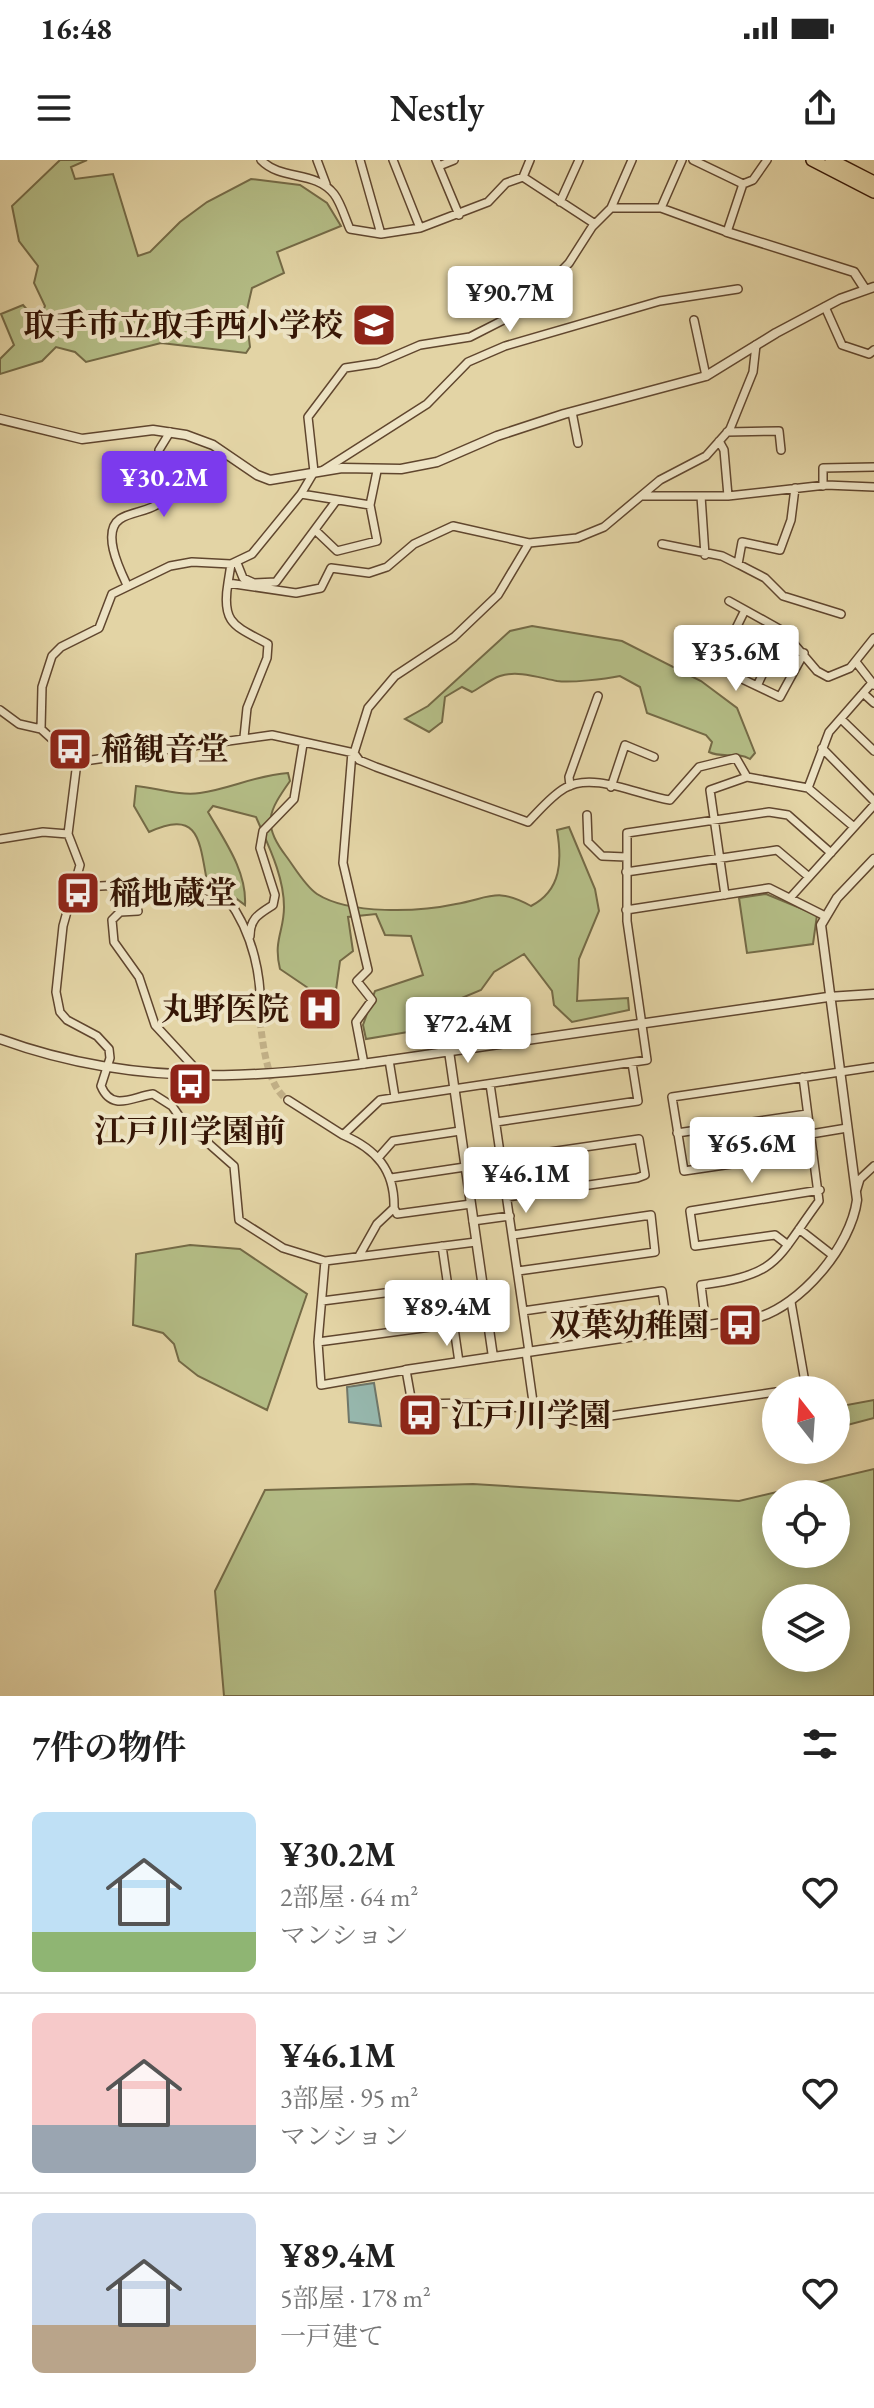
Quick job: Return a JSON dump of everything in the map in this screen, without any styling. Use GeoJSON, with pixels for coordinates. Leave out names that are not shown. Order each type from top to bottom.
{"type":"FeatureCollection","features":[{"type":"Feature","properties":{"kind":"highway"},"geometry":{"type":"LineString","coordinates":[[812,160],[874,192]]}},
{"type":"Feature","properties":{"kind":"highway"},"geometry":{"type":"LineString","coordinates":[[831,160],[874,182]]}},
{"type":"Feature","properties":{"kind":"street"},"geometry":{"type":"LineString","coordinates":[[261,160],[272,171],[320,182],[335,195],[350,229],[381,234],[420,228],[488,202],[506,183],[523,177],[530,160]]}},
{"type":"Feature","properties":{"kind":"street"},"geometry":{"type":"LineString","coordinates":[[317,160],[327,188]]}},
{"type":"Feature","properties":{"kind":"street"},"geometry":{"type":"LineString","coordinates":[[360,160],[381,234]]}},
{"type":"Feature","properties":{"kind":"street"},"geometry":{"type":"LineString","coordinates":[[393,160],[420,228]]}},
{"type":"Feature","properties":{"kind":"street"},"geometry":{"type":"LineString","coordinates":[[454,160],[437,163],[459,215]]}},
{"type":"Feature","properties":{"kind":"street"},"geometry":{"type":"LineString","coordinates":[[560,202],[579,160]]}},
{"type":"Feature","properties":{"kind":"street"},"geometry":{"type":"LineString","coordinates":[[318,472],[308,417],[345,368],[378,363],[420,345],[470,337],[523,310],[569,263],[595,224],[611,208],[632,160]]}},
{"type":"Feature","properties":{"kind":"street"},"geometry":{"type":"LineString","coordinates":[[661,208],[682,160]]}},
{"type":"Feature","properties":{"kind":"street"},"geometry":{"type":"LineString","coordinates":[[693,160],[743,184],[753,180],[767,160]]}},
{"type":"Feature","properties":{"kind":"street"},"geometry":{"type":"LineString","coordinates":[[523,177],[595,224]]}},
{"type":"Feature","properties":{"kind":"street"},"geometry":{"type":"LineString","coordinates":[[727,232],[743,184]]}},
{"type":"Feature","properties":{"kind":"street"},"geometry":{"type":"LineString","coordinates":[[0,419],[82,439],[153,430],[170,432],[213,445],[257,475],[270,480],[363,467],[377,471],[437,462],[497,436],[572,412],[706,376],[825,307],[869,288],[854,272],[661,208],[611,208]]}},
{"type":"Feature","properties":{"kind":"street"},"geometry":{"type":"LineString","coordinates":[[41,729],[42,687],[52,656],[61,647],[99,628],[110,598],[156,570],[182,563],[234,563],[252,554],[318,472],[427,404],[468,362],[505,346],[660,301],[738,289]]}},
{"type":"Feature","properties":{"kind":"street"},"geometry":{"type":"LineString","coordinates":[[825,307],[842,345],[869,354],[874,350]]}},
{"type":"Feature","properties":{"kind":"street"},"geometry":{"type":"LineString","coordinates":[[694,320],[706,376]]}},
{"type":"Feature","properties":{"kind":"street"},"geometry":{"type":"LineString","coordinates":[[228,583],[296,593],[321,588],[331,568],[369,573],[387,567],[414,544],[453,526],[529,543],[577,538],[604,527],[660,480],[706,456],[727,432],[753,372],[756,345]]}},
{"type":"Feature","properties":{"kind":"street"},"geometry":{"type":"LineString","coordinates":[[572,412],[578,443]]}},
{"type":"Feature","properties":{"kind":"street"},"geometry":{"type":"LineString","coordinates":[[727,432],[779,431],[781,450]]}},
{"type":"Feature","properties":{"kind":"street"},"geometry":{"type":"LineString","coordinates":[[127,585],[115,557],[113,532],[120,519],[161,502],[159,450],[170,432]]}},
{"type":"Feature","properties":{"kind":"street"},"geometry":{"type":"LineString","coordinates":[[719,441],[724,450],[728,496]]}},
{"type":"Feature","properties":{"kind":"street"},"geometry":{"type":"LineString","coordinates":[[823,486],[823,468],[874,467]]}},
{"type":"Feature","properties":{"kind":"street"},"geometry":{"type":"LineString","coordinates":[[337,551],[377,541],[370,505],[377,471]]}},
{"type":"Feature","properties":{"kind":"street"},"geometry":{"type":"LineString","coordinates":[[641,496],[728,496],[823,486],[874,487]]}},
{"type":"Feature","properties":{"kind":"street"},"geometry":{"type":"LineString","coordinates":[[738,564],[742,542],[780,550],[791,520],[795,488]]}},
{"type":"Feature","properties":{"kind":"street"},"geometry":{"type":"LineString","coordinates":[[301,494],[370,505]]}},
{"type":"Feature","properties":{"kind":"street"},"geometry":{"type":"LineString","coordinates":[[701,496],[705,555]]}},
{"type":"Feature","properties":{"kind":"street"},"geometry":{"type":"LineString","coordinates":[[234,563],[243,578],[254,583],[276,582],[336,501]]}},
{"type":"Feature","properties":{"kind":"street"},"geometry":{"type":"LineString","coordinates":[[315,530],[337,551]]}},
{"type":"Feature","properties":{"kind":"street"},"geometry":{"type":"LineString","coordinates":[[364,1064],[356,1022],[372,1000],[357,981],[368,970],[343,863],[342,844],[353,753],[368,708],[395,676],[454,637],[498,595],[529,543]]}},
{"type":"Feature","properties":{"kind":"street"},"geometry":{"type":"LineString","coordinates":[[662,544],[722,556],[765,578],[783,596],[841,614]]}},
{"type":"Feature","properties":{"kind":"street"},"geometry":{"type":"LineString","coordinates":[[335,569],[337,551]]}},
{"type":"Feature","properties":{"kind":"street"},"geometry":{"type":"LineString","coordinates":[[234,563],[224,606],[229,621],[268,644],[267,658],[247,708],[244,737]]}},
{"type":"Feature","properties":{"kind":"street"},"geometry":{"type":"LineString","coordinates":[[729,601],[783,631],[817,671],[828,677],[856,662],[873,642]]}},
{"type":"Feature","properties":{"kind":"street"},"geometry":{"type":"LineString","coordinates":[[745,610],[717,667],[780,697],[804,653]]}},
{"type":"Feature","properties":{"kind":"street"},"geometry":{"type":"LineString","coordinates":[[757,686],[783,631]]}},
{"type":"Feature","properties":{"kind":"street"},"geometry":{"type":"LineString","coordinates":[[808,788],[829,732],[873,684],[856,662]]}},
{"type":"Feature","properties":{"kind":"street"},"geometry":{"type":"LineString","coordinates":[[863,693],[874,703]]}},
{"type":"Feature","properties":{"kind":"street"},"geometry":{"type":"LineString","coordinates":[[570,786],[569,777],[598,696]]}},
{"type":"Feature","properties":{"kind":"street"},"geometry":{"type":"LineString","coordinates":[[0,710],[19,724],[41,729],[77,762]]}},
{"type":"Feature","properties":{"kind":"street"},"geometry":{"type":"LineString","coordinates":[[841,719],[874,751]]}},
{"type":"Feature","properties":{"kind":"street"},"geometry":{"type":"LineString","coordinates":[[77,762],[272,735],[353,753],[359,760],[390,773],[528,822],[570,786],[601,784],[670,800],[699,767],[736,758],[747,777]]}},
{"type":"Feature","properties":{"kind":"street"},"geometry":{"type":"LineString","coordinates":[[260,1021],[262,996],[250,925],[256,915],[273,905],[275,895],[260,848],[263,831],[294,799],[303,744]]}},
{"type":"Feature","properties":{"kind":"street"},"geometry":{"type":"LineString","coordinates":[[611,787],[625,745],[654,757]]}},
{"type":"Feature","properties":{"kind":"street"},"geometry":{"type":"LineString","coordinates":[[790,898],[874,803],[822,748]]}},
{"type":"Feature","properties":{"kind":"street"},"geometry":{"type":"LineString","coordinates":[[77,762],[68,834],[80,865],[63,926],[57,1004],[67,1020],[105,1043],[110,1058],[101,1086],[106,1097],[115,1102],[153,1094],[162,1098],[234,1166],[239,1220],[283,1248],[325,1261],[476,1242]]}},
{"type":"Feature","properties":{"kind":"street"},"geometry":{"type":"LineString","coordinates":[[725,895],[710,790],[747,777],[808,788],[854,827]]}},
{"type":"Feature","properties":{"kind":"street"},"geometry":{"type":"LineString","coordinates":[[343,1135],[380,1100],[647,1060],[626,910],[627,833],[769,812],[788,815],[831,853]]}},
{"type":"Feature","properties":{"kind":"street"},"geometry":{"type":"LineString","coordinates":[[587,815],[588,842],[602,856],[626,857]]}},
{"type":"Feature","properties":{"kind":"street"},"geometry":{"type":"LineString","coordinates":[[0,839],[43,832],[68,834]]}},
{"type":"Feature","properties":{"kind":"street"},"geometry":{"type":"LineString","coordinates":[[626,872],[777,850],[809,877]]}},
{"type":"Feature","properties":{"kind":"street"},"geometry":{"type":"LineString","coordinates":[[856,1191],[819,934],[825,916],[874,859]]}},
{"type":"Feature","properties":{"kind":"street"},"geometry":{"type":"LineString","coordinates":[[75,889],[114,884],[217,892],[235,908],[250,938]]}},
{"type":"Feature","properties":{"kind":"street"},"geometry":{"type":"LineString","coordinates":[[626,910],[769,888],[825,916]]}},
{"type":"Feature","properties":{"kind":"street"},"geometry":{"type":"LineString","coordinates":[[138,911],[126,909],[112,920],[114,942],[139,977],[155,1025],[192,1065],[195,1077]]}},
{"type":"Feature","properties":{"kind":"street"},"geometry":{"type":"LineString","coordinates":[[0,1039],[107,1067],[195,1077],[285,1075],[828,997],[874,994]]}},
{"type":"Feature","properties":{"kind":"street"},"geometry":{"type":"LineString","coordinates":[[449,1051],[493,1357]]}},
{"type":"Feature","properties":{"kind":"street"},"geometry":{"type":"LineString","coordinates":[[389,1060],[395,1097]]}},
{"type":"Feature","properties":{"kind":"street"},"geometry":{"type":"LineString","coordinates":[[496,1122],[638,1101],[632,1063]]}},
{"type":"Feature","properties":{"kind":"street"},"geometry":{"type":"LineString","coordinates":[[813,1152],[684,1171],[672,1097],[874,1067],[874,1074]]}},
{"type":"Feature","properties":{"kind":"street"},"geometry":{"type":"LineString","coordinates":[[706,1326],[701,1285],[756,1276],[771,1267],[819,1201],[803,1077]]}},
{"type":"Feature","properties":{"kind":"street"},"geometry":{"type":"LineString","coordinates":[[490,1084],[518,1271],[534,1409]]}},
{"type":"Feature","properties":{"kind":"street"},"geometry":{"type":"LineString","coordinates":[[288,1100],[343,1135],[365,1145],[378,1158],[391,1178],[397,1214],[471,1204]]}},
{"type":"Feature","properties":{"kind":"street"},"geometry":{"type":"LineString","coordinates":[[677,1133],[807,1114]]}},
{"type":"Feature","properties":{"kind":"street"},"geometry":{"type":"LineString","coordinates":[[811,1134],[847,1128]]}},
{"type":"Feature","properties":{"kind":"street"},"geometry":{"type":"LineString","coordinates":[[378,1158],[393,1141],[460,1131]]}},
{"type":"Feature","properties":{"kind":"street"},"geometry":{"type":"LineString","coordinates":[[502,1159],[639,1139],[645,1169],[645,1175],[637,1178],[507,1197]]}},
{"type":"Feature","properties":{"kind":"street"},"geometry":{"type":"LineString","coordinates":[[325,1261],[318,1342],[321,1385],[766,1316],[791,1302],[851,1227],[860,1179],[874,1166]]}},
{"type":"Feature","properties":{"kind":"street"},"geometry":{"type":"LineString","coordinates":[[391,1178],[465,1167]]}},
{"type":"Feature","properties":{"kind":"street"},"geometry":{"type":"LineString","coordinates":[[788,1245],[775,1235],[695,1246],[690,1211],[820,1190]]}},
{"type":"Feature","properties":{"kind":"street"},"geometry":{"type":"LineString","coordinates":[[359,1256],[377,1224],[394,1208]]}},
{"type":"Feature","properties":{"kind":"street"},"geometry":{"type":"LineString","coordinates":[[513,1235],[651,1215],[655,1252],[518,1271]]}},
{"type":"Feature","properties":{"kind":"street"},"geometry":{"type":"LineString","coordinates":[[473,1221],[510,1216]]}},
{"type":"Feature","properties":{"kind":"street"},"geometry":{"type":"LineString","coordinates":[[799,1229],[831,1254]]}},
{"type":"Feature","properties":{"kind":"street"},"geometry":{"type":"LineString","coordinates":[[442,1246],[459,1362]]}},
{"type":"Feature","properties":{"kind":"street"},"geometry":{"type":"LineString","coordinates":[[322,1301],[447,1285]]}},
{"type":"Feature","properties":{"kind":"street"},"geometry":{"type":"LineString","coordinates":[[523,1311],[662,1291],[668,1332]]}},
{"type":"Feature","properties":{"kind":"street"},"geometry":{"type":"LineString","coordinates":[[791,1302],[804,1376]]}},
{"type":"Feature","properties":{"kind":"street"},"geometry":{"type":"LineString","coordinates":[[318,1342],[453,1324]]}},
{"type":"Feature","properties":{"kind":"street"},"geometry":{"type":"LineString","coordinates":[[406,1370],[411,1398],[417,1404],[468,1403],[534,1409],[576,1421],[762,1394]]}},
{"type":"Feature","properties":{"kind":"green space"},"geometry":{"type":"Polygon","coordinates":[[[60,160],[87,160],[71,167],[75,179],[113,174],[138,256],[150,252],[180,222],[207,202],[251,179],[300,185],[327,203],[341,226],[277,252],[284,273],[252,288],[246,314],[250,347],[246,353],[161,343],[86,362],[75,352],[56,347],[42,361],[0,374],[0,359],[14,345],[1,314],[23,305],[38,322],[45,306],[34,283],[38,266],[19,241],[12,206],[60,160]]]}},
{"type":"Feature","properties":{"kind":"green space"},"geometry":{"type":"Polygon","coordinates":[[[532,626],[622,641],[701,681],[737,708],[755,753],[750,759],[709,752],[712,742],[706,735],[647,713],[640,687],[620,676],[563,681],[507,674],[472,692],[462,687],[445,697],[442,722],[429,732],[405,719],[428,706],[510,631],[532,626]]]}},
{"type":"Feature","properties":{"kind":"green space"},"geometry":{"type":"Polygon","coordinates":[[[288,773],[290,781],[273,809],[273,835],[313,891],[347,906],[385,910],[423,909],[501,895],[531,906],[549,892],[554,883],[559,863],[557,830],[569,827],[595,889],[599,911],[579,959],[577,1001],[628,998],[629,1010],[572,1022],[554,1005],[552,991],[524,954],[494,972],[481,990],[445,1005],[444,1026],[366,1039],[363,1025],[375,991],[423,975],[411,936],[385,935],[376,914],[348,917],[353,951],[340,961],[336,990],[314,992],[280,969],[278,943],[284,916],[283,895],[274,861],[256,817],[213,806],[208,812],[238,868],[245,892],[245,905],[206,876],[201,849],[192,831],[177,824],[149,832],[134,806],[136,786],[192,794],[288,773]]]}},
{"type":"Feature","properties":{"kind":"green space"},"geometry":{"type":"Polygon","coordinates":[[[766,894],[817,915],[813,944],[747,953],[739,898],[766,894]]]}},
{"type":"Feature","properties":{"kind":"green space"},"geometry":{"type":"Polygon","coordinates":[[[190,1245],[240,1249],[307,1294],[267,1410],[198,1376],[179,1361],[174,1344],[163,1333],[133,1325],[136,1254],[190,1245]]]}},
{"type":"Feature","properties":{"kind":"green space"},"geometry":{"type":"Polygon","coordinates":[[[874,1400],[874,1418],[850,1424],[850,1404],[874,1400]]]}},
{"type":"Feature","properties":{"kind":"green space"},"geometry":{"type":"Polygon","coordinates":[[[874,1469],[874,1696],[224,1696],[215,1591],[265,1490],[473,1484],[739,1501],[762,1496],[762,1568],[850,1568],[850,1480],[828,1480],[874,1469]]]}},
{"type":"Feature","properties":{"kind":"water"},"geometry":{"type":"Polygon","coordinates":[[[374,1383],[381,1426],[349,1422],[347,1387],[374,1383]]]}},
{"type":"Feature","properties":{"kind":"tunnel"},"geometry":{"type":"LineString","coordinates":[[260,1021],[271,1075],[281,1094],[288,1100]]}},
{"type":"Feature","properties":{"kind":"place","name":"取手市立取手西小学校"},"geometry":{"type":"Point","coordinates":[374,325]}},
{"type":"Feature","properties":{"kind":"place","name":"稲観音堂"},"geometry":{"type":"Point","coordinates":[70,749]}},
{"type":"Feature","properties":{"kind":"place","name":"稲地蔵堂"},"geometry":{"type":"Point","coordinates":[78,893]}},
{"type":"Feature","properties":{"kind":"place","name":"丸野医院"},"geometry":{"type":"Point","coordinates":[320,1009]}},
{"type":"Feature","properties":{"kind":"place","name":"江戸川学園前"},"geometry":{"type":"Point","coordinates":[190,1084]}},
{"type":"Feature","properties":{"kind":"place","name":"双葉幼稚園"},"geometry":{"type":"Point","coordinates":[740,1325]}},
{"type":"Feature","properties":{"kind":"place","name":"江戸川学園"},"geometry":{"type":"Point","coordinates":[420,1415]}}]}
